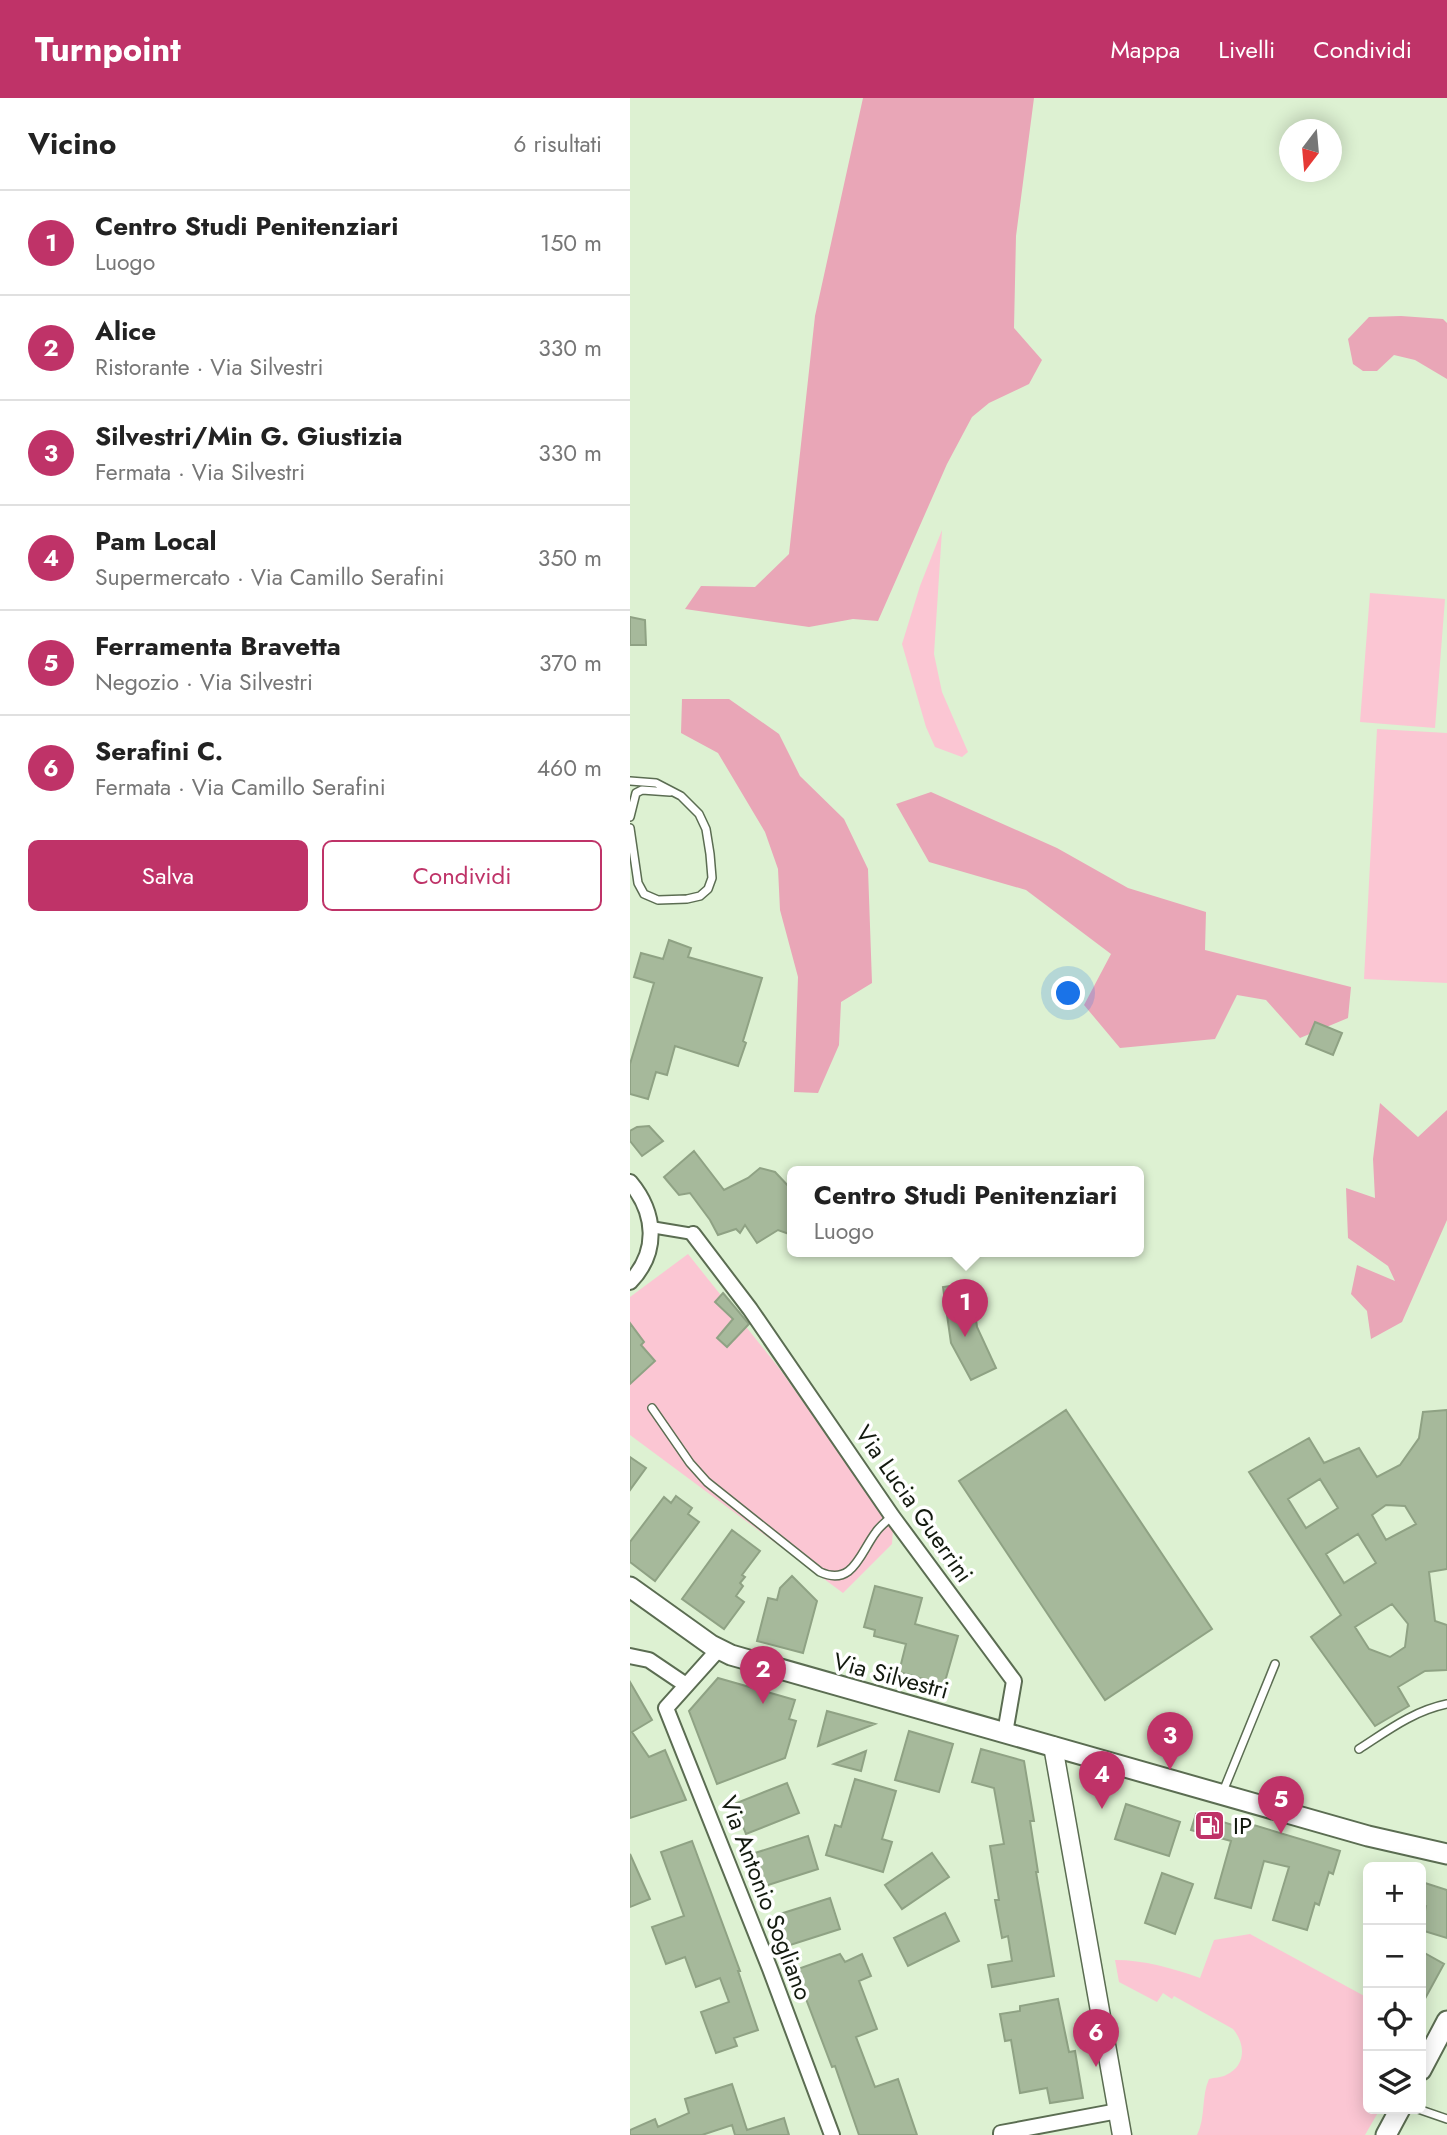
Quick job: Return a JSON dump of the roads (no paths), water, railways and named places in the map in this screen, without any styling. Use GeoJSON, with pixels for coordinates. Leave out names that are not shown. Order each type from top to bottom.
{"type":"FeatureCollection","features":[{"type":"Feature","properties":{"kind":"main road","name":"Via Silvestri"},"geometry":{"type":"LineString","coordinates":[[630,1587],[718,1650],[740,1658],[1222,1795]]}},
{"type":"Feature","properties":{"kind":"main road"},"geometry":{"type":"LineString","coordinates":[[1222,1795],[1447,1854]]}},
{"type":"Feature","properties":{"kind":"main road"},"geometry":{"type":"LineString","coordinates":[[1422,1849],[1447,1845]]}},
{"type":"Feature","properties":{"kind":"main road"},"geometry":{"type":"LineString","coordinates":[[1422,1849],[1447,1860]]}},
{"type":"Feature","properties":{"kind":"main road"},"geometry":{"type":"LineString","coordinates":[[1426,2061],[1447,2021]]}},
{"type":"Feature","properties":{"kind":"main road"},"geometry":{"type":"LineString","coordinates":[[1386,2135],[1397,2114]]}},
{"type":"Feature","properties":{"kind":"street"},"geometry":{"type":"LineString","coordinates":[[630,1182],[643,1200],[651,1227],[651,1241],[646,1257],[630,1282]]}},
{"type":"Feature","properties":{"kind":"street"},"geometry":{"type":"LineString","coordinates":[[651,1227],[694,1234]]}},
{"type":"Feature","properties":{"kind":"street","name":"Via Lucia Guerrini"},"geometry":{"type":"LineString","coordinates":[[694,1234],[750,1309],[892,1516],[1014,1682],[1005,1732]]}},
{"type":"Feature","properties":{"kind":"street"},"geometry":{"type":"LineString","coordinates":[[630,1656],[649,1660],[687,1685],[718,1650]]}},
{"type":"Feature","properties":{"kind":"street","name":"Via Antonio Sogliano"},"geometry":{"type":"LineString","coordinates":[[687,1685],[666,1708],[770,1969],[832,2135]]}},
{"type":"Feature","properties":{"kind":"street"},"geometry":{"type":"LineString","coordinates":[[1053,1746],[1122,2135]]}},
{"type":"Feature","properties":{"kind":"street"},"geometry":{"type":"LineString","coordinates":[[1001,2135],[1118,2111]]}},
{"type":"Feature","properties":{"kind":"lane"},"geometry":{"type":"LineString","coordinates":[[630,781],[653,782],[674,793],[692,804],[705,823],[712,873],[712,881],[705,892],[687,899],[658,900],[645,894],[638,883],[630,828]]}},
{"type":"Feature","properties":{"kind":"lane"},"geometry":{"type":"LineString","coordinates":[[630,817],[634,796],[638,791],[674,793]]}},
{"type":"Feature","properties":{"kind":"lane"},"geometry":{"type":"LineString","coordinates":[[652,1408],[690,1463],[708,1482],[828,1576],[836,1577],[850,1570],[877,1530],[892,1516]]}},
{"type":"Feature","properties":{"kind":"lane"},"geometry":{"type":"LineString","coordinates":[[1222,1795],[1275,1664]]}},
{"type":"Feature","properties":{"kind":"lane"},"geometry":{"type":"LineString","coordinates":[[1359,1749],[1405,1719],[1447,1704]]}},
{"type":"Feature","properties":{"kind":"lane"},"geometry":{"type":"LineString","coordinates":[[1426,2112],[1447,2119]]}},
{"type":"Feature","properties":{"kind":"place","name":"Centro Studi Penitenziari"},"geometry":{"type":"Point","coordinates":[965,1337]}},
{"type":"Feature","properties":{"kind":"place","name":"Alice"},"geometry":{"type":"Point","coordinates":[763,1704]}},
{"type":"Feature","properties":{"kind":"place","name":"Silvestri/Min G. Giustizia"},"geometry":{"type":"Point","coordinates":[1170,1770]}},
{"type":"Feature","properties":{"kind":"place","name":"Pam Local"},"geometry":{"type":"Point","coordinates":[1102,1809]}},
{"type":"Feature","properties":{"kind":"place","name":"IP"},"geometry":{"type":"Point","coordinates":[1210,1826]}},
{"type":"Feature","properties":{"kind":"place","name":"Ferramenta Bravetta"},"geometry":{"type":"Point","coordinates":[1281,1834]}},
{"type":"Feature","properties":{"kind":"place","name":"Serafini C."},"geometry":{"type":"Point","coordinates":[1096,2067]}}]}
